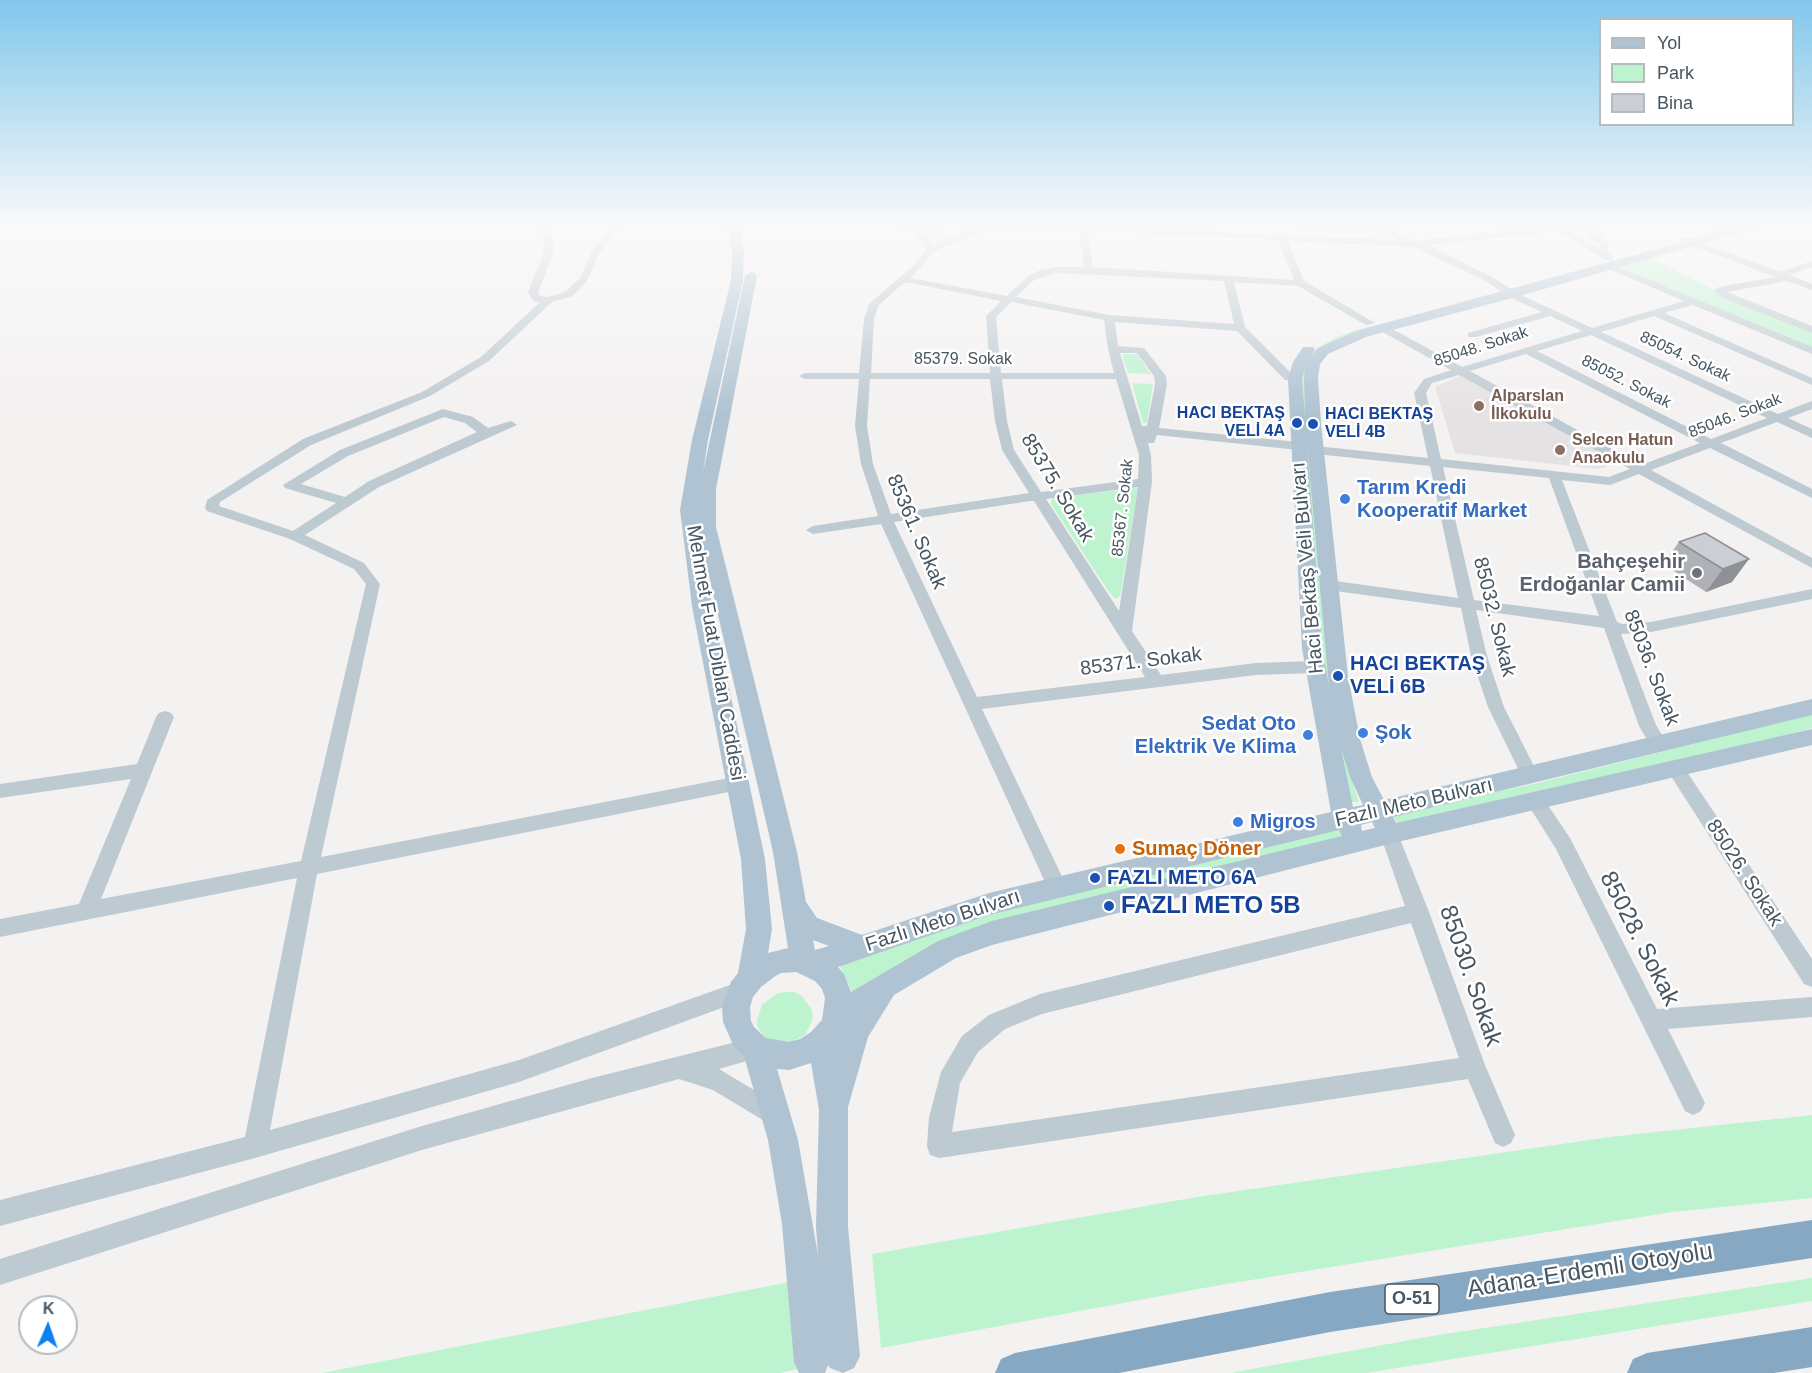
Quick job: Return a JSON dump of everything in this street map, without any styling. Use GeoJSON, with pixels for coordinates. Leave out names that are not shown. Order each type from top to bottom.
{"type":"FeatureCollection","features":[{"type":"Feature","properties":{"kind":"highway","name":"Adana-Erdemli Otoyolu"},"geometry":{"type":"LineString","coordinates":[[1015,1373],[1330,1312],[1812,1239]]}},
{"type":"Feature","properties":{"kind":"highway"},"geometry":{"type":"LineString","coordinates":[[1647,1373],[1812,1347]]}},
{"type":"Feature","properties":{"kind":"main road","name":"Mehmet Fuat Diblan Caddesi"},"geometry":{"type":"LineString","coordinates":[[735,288],[700,440],[689,510],[702,606],[753,859],[759,929],[746,984]]}},
{"type":"Feature","properties":{"kind":"main road","name":"Mehmet Fuat Diblan Caddesi"},"geometry":{"type":"LineString","coordinates":[[750,288],[708,489],[707,527],[785,852],[808,963]]}},
{"type":"Feature","properties":{"kind":"main road"},"geometry":{"type":"LineString","coordinates":[[1307,448],[1313,363],[1323,351],[1377,325],[1521,288]]}},
{"type":"Feature","properties":{"kind":"main road","name":"Haci Bektaş Veli Bulvarı"},"geometry":{"type":"LineString","coordinates":[[1377,325],[1331,335],[1307,351],[1300,362],[1295,379],[1328,585],[1338,676],[1349,739],[1361,777],[1389,834]]}},
{"type":"Feature","properties":{"kind":"main road","name":"Haci Bektaş Veli Bulvarı"},"geometry":{"type":"LineString","coordinates":[[1307,448],[1314,667],[1335,781],[1346,818],[1358,842]]}},
{"type":"Feature","properties":{"kind":"main road","name":"Fazlı Meto Bulvarı"},"geometry":{"type":"LineString","coordinates":[[808,963],[863,947],[989,904],[1812,707]]}},
{"type":"Feature","properties":{"kind":"main road","name":"Fazlı Meto Bulvarı"},"geometry":{"type":"LineString","coordinates":[[838,1014],[947,949],[992,933],[1389,834],[1675,768],[1810,741]]}},
{"type":"Feature","properties":{"kind":"main road"},"geometry":{"type":"LineString","coordinates":[[795,906],[808,926],[863,947]]}},
{"type":"Feature","properties":{"kind":"main road"},"geometry":{"type":"LineString","coordinates":[[779,962],[808,963],[825,972],[834,983],[839,998],[838,1014],[832,1029],[821,1042],[806,1052],[789,1056],[771,1054],[756,1048],[744,1037],[737,1022],[736,1007],[746,984],[764,968],[779,962]]}},
{"type":"Feature","properties":{"kind":"main road"},"geometry":{"type":"LineString","coordinates":[[834,1110],[845,1062],[855,1032],[886,986]]}},
{"type":"Feature","properties":{"kind":"main road"},"geometry":{"type":"LineString","coordinates":[[756,1048],[783,1140],[798,1224],[827,1359],[834,1110],[821,1042]]}},
{"type":"Feature","properties":{"kind":"street"},"geometry":{"type":"LineString","coordinates":[[535,288],[533,292],[537,299],[548,300],[569,294],[575,288]]}},
{"type":"Feature","properties":{"kind":"street","name":"85361. Sokak"},"geometry":{"type":"LineString","coordinates":[[892,288],[874,304],[869,319],[861,426],[867,464],[885,518],[1057,887]]}},
{"type":"Feature","properties":{"kind":"street"},"geometry":{"type":"LineString","coordinates":[[952,288],[1109,318],[1240,328]]}},
{"type":"Feature","properties":{"kind":"street"},"geometry":{"type":"LineString","coordinates":[[1010,299],[1021,288]]}},
{"type":"Feature","properties":{"kind":"street"},"geometry":{"type":"LineString","coordinates":[[1231,288],[1240,328],[1289,378],[1295,379]]}},
{"type":"Feature","properties":{"kind":"street"},"geometry":{"type":"LineString","coordinates":[[1309,288],[1812,564]]}},
{"type":"Feature","properties":{"kind":"street","name":"85054. Sokak"},"geometry":{"type":"LineString","coordinates":[[1502,288],[1812,434]]}},
{"type":"Feature","properties":{"kind":"street"},"geometry":{"type":"LineString","coordinates":[[1667,288],[1812,351]]}},
{"type":"Feature","properties":{"kind":"street"},"geometry":{"type":"LineString","coordinates":[[1728,288],[1719,290],[1725,295],[1812,330]]}},
{"type":"Feature","properties":{"kind":"street","name":"85375. Sokak"},"geometry":{"type":"LineString","coordinates":[[1010,299],[991,316],[1001,421],[1008,450],[1156,682]]}},
{"type":"Feature","properties":{"kind":"street"},"geometry":{"type":"LineString","coordinates":[[255,1146],[309,867],[373,584],[359,566],[295,536],[212,508],[214,500],[307,442],[436,388],[485,359],[548,300]]}},
{"type":"Feature","properties":{"kind":"street","name":"85048. Sokak"},"geometry":{"type":"LineString","coordinates":[[1435,463],[1420,393],[1428,381],[1694,301]]}},
{"type":"Feature","properties":{"kind":"street"},"geometry":{"type":"LineString","coordinates":[[1472,335],[1551,313]]}},
{"type":"Feature","properties":{"kind":"street"},"geometry":{"type":"LineString","coordinates":[[1655,313],[1812,382]]}},
{"type":"Feature","properties":{"kind":"street","name":"85367. Sokak"},"geometry":{"type":"LineString","coordinates":[[1109,318],[1113,349],[1120,376],[1145,455],[1145,483],[1124,633]]}},
{"type":"Feature","properties":{"kind":"street"},"geometry":{"type":"LineString","coordinates":[[1113,349],[1140,350],[1160,376],[1153,430],[1145,455]]}},
{"type":"Feature","properties":{"kind":"street","name":"85052. Sokak"},"geometry":{"type":"LineString","coordinates":[[1526,350],[1812,494]]}},
{"type":"Feature","properties":{"kind":"street","name":"85379. Sokak"},"geometry":{"type":"LineString","coordinates":[[805,376],[1120,376]]}},
{"type":"Feature","properties":{"kind":"street","name":"85046. Sokak"},"geometry":{"type":"LineString","coordinates":[[1307,448],[1610,480],[1812,405]]}},
{"type":"Feature","properties":{"kind":"street"},"geometry":{"type":"LineString","coordinates":[[346,502],[290,485],[344,453],[442,413],[469,420],[486,433]]}},
{"type":"Feature","properties":{"kind":"street"},"geometry":{"type":"LineString","coordinates":[[295,536],[374,484],[486,433],[511,425]]}},
{"type":"Feature","properties":{"kind":"street"},"geometry":{"type":"LineString","coordinates":[[1138,429],[1307,448]]}},
{"type":"Feature","properties":{"kind":"street","name":"85032. Sokak"},"geometry":{"type":"LineString","coordinates":[[1435,463],[1479,656],[1496,707],[1530,776]]}},
{"type":"Feature","properties":{"kind":"street","name":"85036. Sokak"},"geometry":{"type":"LineString","coordinates":[[1554,475],[1648,726],[1658,743]]}},
{"type":"Feature","properties":{"kind":"street"},"geometry":{"type":"LineString","coordinates":[[813,530],[1145,483]]}},
{"type":"Feature","properties":{"kind":"street"},"geometry":{"type":"LineString","coordinates":[[1328,585],[1467,603],[1611,625],[1620,629],[1651,627],[1812,594]]}},
{"type":"Feature","properties":{"kind":"street","name":"85371. Sokak"},"geometry":{"type":"LineString","coordinates":[[973,704],[1256,669],[1314,667]]}},
{"type":"Feature","properties":{"kind":"street"},"geometry":{"type":"LineString","coordinates":[[86,911],[165,717]]}},
{"type":"Feature","properties":{"kind":"street","name":"85026. Sokak"},"geometry":{"type":"LineString","coordinates":[[1675,768],[1812,977]]}},
{"type":"Feature","properties":{"kind":"street"},"geometry":{"type":"LineString","coordinates":[[0,790],[143,770]]}},
{"type":"Feature","properties":{"kind":"street"},"geometry":{"type":"LineString","coordinates":[[0,928],[739,783]]}},
{"type":"Feature","properties":{"kind":"street","name":"85028. Sokak"},"geometry":{"type":"LineString","coordinates":[[1534,800],[1563,844],[1693,1103]]}},
{"type":"Feature","properties":{"kind":"street","name":"85030. Sokak"},"geometry":{"type":"LineString","coordinates":[[1389,834],[1474,1067],[1503,1135]]}},
{"type":"Feature","properties":{"kind":"street"},"geometry":{"type":"LineString","coordinates":[[1419,912],[1040,1004],[997,1022],[970,1044],[949,1080],[941,1117],[939,1146],[1474,1067]]}},
{"type":"Feature","properties":{"kind":"street"},"geometry":{"type":"LineString","coordinates":[[0,1213],[255,1146],[519,1071],[746,984]]}},
{"type":"Feature","properties":{"kind":"street"},"geometry":{"type":"LineString","coordinates":[[1652,1020],[1812,1007]]}},
{"type":"Feature","properties":{"kind":"street"},"geometry":{"type":"LineString","coordinates":[[0,1272],[422,1138],[756,1048]]}},
{"type":"Feature","properties":{"kind":"street"},"geometry":{"type":"LineString","coordinates":[[678,1068],[719,1080],[776,1116]]}},
{"type":"Feature","properties":{"kind":"shaded area","name":"Alparslan İlkokulu"},"geometry":{"type":"Polygon","coordinates":[[[1460,376],[1552,424],[1618,462],[1599,469],[1455,453],[1435,387],[1460,376]]]}},
{"type":"Feature","properties":{"kind":"green space"},"geometry":{"type":"Polygon","coordinates":[[[1668,288],[1711,288],[1744,305],[1812,333],[1812,348],[1668,288]]]}},
{"type":"Feature","properties":{"kind":"green space"},"geometry":{"type":"Polygon","coordinates":[[[1498,294],[1360,331],[1338,339],[1315,353],[1347,766],[1359,802],[1351,802],[1321,660],[1301,376],[1312,352],[1334,338],[1357,330],[1498,294]]]}},
{"type":"Feature","properties":{"kind":"green space"},"geometry":{"type":"Polygon","coordinates":[[[1122,354],[1137,354],[1151,374],[1128,373],[1122,354]]]}},
{"type":"Feature","properties":{"kind":"green space"},"geometry":{"type":"Polygon","coordinates":[[[1132,383],[1153,384],[1147,423],[1143,423],[1132,383]]]}},
{"type":"Feature","properties":{"kind":"green space"},"geometry":{"type":"Polygon","coordinates":[[[1138,488],[1120,596],[1116,599],[1109,592],[1051,504],[1052,498],[1138,488]]]}},
{"type":"Feature","properties":{"kind":"green space"},"geometry":{"type":"Polygon","coordinates":[[[1812,714],[1812,728],[1787,735],[1397,823],[1392,815],[1538,783],[1812,714]]]}},
{"type":"Feature","properties":{"kind":"green space"},"geometry":{"type":"Polygon","coordinates":[[[1341,828],[1346,835],[979,927],[925,949],[853,994],[839,964],[1021,905],[1341,828]]]}},
{"type":"Feature","properties":{"kind":"green space"},"geometry":{"type":"Polygon","coordinates":[[[794,992],[802,996],[812,1010],[813,1019],[805,1035],[787,1044],[768,1041],[758,1028],[757,1020],[762,1005],[776,994],[794,992]]]}},
{"type":"Feature","properties":{"kind":"green space"},"geometry":{"type":"Polygon","coordinates":[[[1812,1115],[1812,1198],[1672,1212],[1220,1285],[881,1348],[872,1254],[1197,1197],[1610,1137],[1812,1115]]]}},
{"type":"Feature","properties":{"kind":"green space"},"geometry":{"type":"Polygon","coordinates":[[[1812,1278],[1812,1301],[1366,1373],[1230,1373],[1432,1336],[1812,1278]]]}},
{"type":"Feature","properties":{"kind":"green space"},"geometry":{"type":"Polygon","coordinates":[[[795,1281],[801,1368],[780,1373],[322,1373],[795,1281]]]}},
{"type":"Feature","properties":{"kind":"building"},"geometry":{"type":"Polygon","coordinates":[[[1705,533],[1749,559],[1723,569],[1679,542],[1705,533]]]}},
{"type":"Feature","properties":{"kind":"place","name":"Alparslan İlkokulu"},"geometry":{"type":"Point","coordinates":[1479,406]}},
{"type":"Feature","properties":{"kind":"place","name":"HACI BEKTAŞ VELİ 4A"},"geometry":{"type":"Point","coordinates":[1297,423]}},
{"type":"Feature","properties":{"kind":"place","name":"HACI BEKTAŞ VELİ 4B"},"geometry":{"type":"Point","coordinates":[1313,424]}},
{"type":"Feature","properties":{"kind":"place","name":"Selcen Hatun Anaokulu"},"geometry":{"type":"Point","coordinates":[1560,450]}},
{"type":"Feature","properties":{"kind":"place","name":"Tarım Kredi Kooperatif Market"},"geometry":{"type":"Point","coordinates":[1345,499]}},
{"type":"Feature","properties":{"kind":"place","name":"Bahçeşehir Erdoğanlar Camii"},"geometry":{"type":"Point","coordinates":[1697,573]}},
{"type":"Feature","properties":{"kind":"place","name":"HACI BEKTAŞ VELİ 6B"},"geometry":{"type":"Point","coordinates":[1338,676]}},
{"type":"Feature","properties":{"kind":"place","name":"Şok"},"geometry":{"type":"Point","coordinates":[1363,733]}},
{"type":"Feature","properties":{"kind":"place","name":"Sedat Oto Elektrik Ve Klima"},"geometry":{"type":"Point","coordinates":[1308,735]}},
{"type":"Feature","properties":{"kind":"place","name":"Migros"},"geometry":{"type":"Point","coordinates":[1238,822]}},
{"type":"Feature","properties":{"kind":"place","name":"Sumaç Döner"},"geometry":{"type":"Point","coordinates":[1120,849]}},
{"type":"Feature","properties":{"kind":"place","name":"FAZLI METO 6A"},"geometry":{"type":"Point","coordinates":[1095,878]}},
{"type":"Feature","properties":{"kind":"place","name":"FAZLI METO 5B"},"geometry":{"type":"Point","coordinates":[1109,906]}}]}
